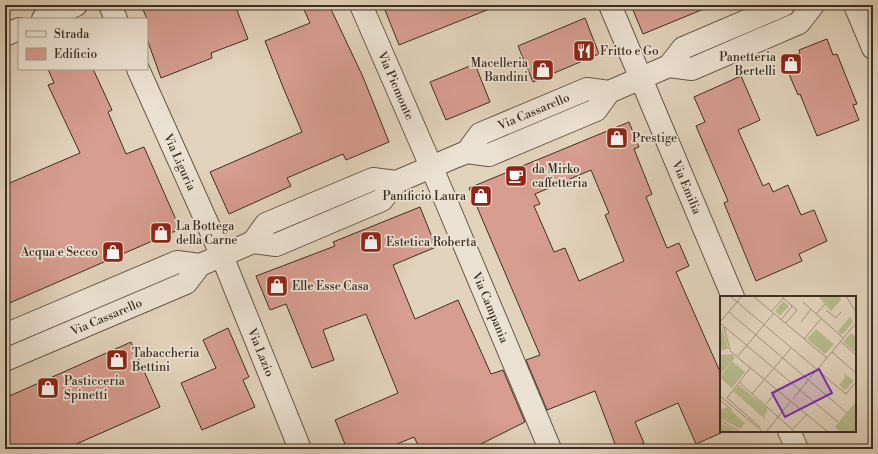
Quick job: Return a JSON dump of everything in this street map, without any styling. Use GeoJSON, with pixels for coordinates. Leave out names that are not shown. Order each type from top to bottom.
{"type":"FeatureCollection","features":[{"type":"Feature","properties":{"kind":"street"},"geometry":{"type":"LineString","coordinates":[[45,18],[76,5]]}},
{"type":"Feature","properties":{"kind":"street"},"geometry":{"type":"LineString","coordinates":[[110,5],[116,18]]}},
{"type":"Feature","properties":{"kind":"street","name":"Via Piemonte"},"geometry":{"type":"LineString","coordinates":[[362,5],[431,167]]}},
{"type":"Feature","properties":{"kind":"street","name":"Via Emilia"},"geometry":{"type":"LineString","coordinates":[[610,5],[733,296]]}},
{"type":"Feature","properties":{"kind":"street","name":"Via Cassarello"},"geometry":{"type":"LineString","coordinates":[[5,335],[177,262],[200,265],[253,242],[276,246],[382,200],[396,182],[467,152],[480,134],[587,88],[609,92],[669,66],[683,48],[784,5]]}},
{"type":"Feature","properties":{"kind":"street"},"geometry":{"type":"LineString","coordinates":[[669,66],[692,69],[799,23],[813,5]]}},
{"type":"Feature","properties":{"kind":"street"},"geometry":{"type":"LineString","coordinates":[[855,5],[873,48]]}},
{"type":"Feature","properties":{"kind":"street"},"geometry":{"type":"LineString","coordinates":[[5,35],[18,29]]}},
{"type":"Feature","properties":{"kind":"street","name":"Via Liguria"},"geometry":{"type":"LineString","coordinates":[[138,70],[222,256]]}},
{"type":"Feature","properties":{"kind":"street","name":"Via Campania"},"geometry":{"type":"LineString","coordinates":[[431,167],[550,449]]}},
{"type":"Feature","properties":{"kind":"street","name":"Via Lazio"},"geometry":{"type":"LineString","coordinates":[[222,256],[300,449]]}},
{"type":"Feature","properties":{"kind":"street","name":"Via Cassarello"},"geometry":{"type":"LineString","coordinates":[[5,360],[186,283],[200,265]]}},
{"type":"Feature","properties":{"kind":"street"},"geometry":{"type":"LineString","coordinates":[[789,432],[797,449]]}},
{"type":"Feature","properties":{"kind":"building"},"geometry":{"type":"Polygon","coordinates":[[[141,5],[235,5],[248,39],[211,53],[212,58],[161,78],[148,42],[148,18],[147,18],[141,5]]]}},
{"type":"Feature","properties":{"kind":"building"},"geometry":{"type":"Polygon","coordinates":[[[302,5],[329,5],[363,77],[389,142],[346,160],[343,154],[287,178],[291,186],[229,214],[210,172],[302,132],[265,41],[310,23],[302,5]]]}},
{"type":"Feature","properties":{"kind":"building"},"geometry":{"type":"Polygon","coordinates":[[[383,5],[497,5],[497,6],[399,45],[383,5]]]}},
{"type":"Feature","properties":{"kind":"building"},"geometry":{"type":"Polygon","coordinates":[[[631,5],[711,5],[711,6],[643,34],[631,5]]]}},
{"type":"Feature","properties":{"kind":"building"},"geometry":{"type":"Polygon","coordinates":[[[585,18],[599,54],[533,82],[518,46],[585,18]]]}},
{"type":"Feature","properties":{"kind":"building"},"geometry":{"type":"Polygon","coordinates":[[[827,39],[833,55],[837,54],[857,104],[853,105],[859,120],[817,136],[800,94],[798,95],[783,60],[800,53],[799,50],[827,39]]]}},
{"type":"Feature","properties":{"kind":"building"},"geometry":{"type":"Polygon","coordinates":[[[475,64],[490,102],[446,120],[430,82],[475,64]]]}},
{"type":"Feature","properties":{"kind":"building"},"geometry":{"type":"Polygon","coordinates":[[[48,70],[93,70],[112,110],[108,112],[126,154],[144,147],[180,229],[5,305],[5,185],[80,153],[48,85],[54,83],[48,70]]]}},
{"type":"Feature","properties":{"kind":"building"},"geometry":{"type":"Polygon","coordinates":[[[741,76],[760,120],[738,130],[763,186],[769,183],[773,192],[788,185],[801,215],[814,210],[827,241],[799,254],[802,261],[756,281],[724,203],[728,201],[696,126],[705,122],[694,97],[741,76]]]}},
{"type":"Feature","properties":{"kind":"building"},"geometry":{"type":"Polygon","coordinates":[[[629,122],[639,147],[634,149],[652,194],[646,197],[667,248],[679,243],[689,266],[676,272],[720,372],[721,433],[696,444],[678,403],[635,422],[644,443],[630,449],[617,449],[595,391],[547,410],[526,360],[540,355],[469,188],[629,122]],[[591,170],[535,194],[540,204],[534,206],[554,252],[565,248],[579,281],[624,261],[605,215],[609,213],[591,170]]]}},
{"type":"Feature","properties":{"kind":"building"},"geometry":{"type":"Polygon","coordinates":[[[420,207],[436,247],[393,265],[415,319],[458,300],[491,374],[503,370],[525,422],[471,449],[420,449],[414,437],[385,449],[347,449],[335,420],[398,393],[366,314],[323,330],[334,360],[312,368],[286,304],[270,310],[256,276],[335,246],[333,242],[420,207]]]}},
{"type":"Feature","properties":{"kind":"building"},"geometry":{"type":"Polygon","coordinates":[[[228,328],[249,377],[243,380],[255,407],[202,430],[181,383],[216,368],[203,340],[228,328]]]}},
{"type":"Feature","properties":{"kind":"building"},"geometry":{"type":"Polygon","coordinates":[[[131,342],[160,407],[65,449],[5,449],[5,398],[131,342]]]}},
{"type":"Feature","properties":{"kind":"place","name":"Fritto e Go"},"geometry":{"type":"Point","coordinates":[584,51]}},
{"type":"Feature","properties":{"kind":"place","name":"Panetteria Bertelli"},"geometry":{"type":"Point","coordinates":[791,64]}},
{"type":"Feature","properties":{"kind":"place","name":"Macelleria Bandini"},"geometry":{"type":"Point","coordinates":[543,70]}},
{"type":"Feature","properties":{"kind":"place","name":"Prestige"},"geometry":{"type":"Point","coordinates":[617,138]}},
{"type":"Feature","properties":{"kind":"place","name":"da Mirko caffetteria"},"geometry":{"type":"Point","coordinates":[516,176]}},
{"type":"Feature","properties":{"kind":"place","name":"Panificio Laura"},"geometry":{"type":"Point","coordinates":[481,196]}},
{"type":"Feature","properties":{"kind":"place","name":"La Bottega della Carne"},"geometry":{"type":"Point","coordinates":[161,233]}},
{"type":"Feature","properties":{"kind":"place","name":"Estetica Roberta"},"geometry":{"type":"Point","coordinates":[371,242]}},
{"type":"Feature","properties":{"kind":"place","name":"Acqua e Secco"},"geometry":{"type":"Point","coordinates":[113,252]}},
{"type":"Feature","properties":{"kind":"place","name":"Elle Esse Casa"},"geometry":{"type":"Point","coordinates":[277,286]}},
{"type":"Feature","properties":{"kind":"place","name":"Tabaccheria Bettini"},"geometry":{"type":"Point","coordinates":[117,360]}},
{"type":"Feature","properties":{"kind":"place","name":"Pasticceria Spinetti"},"geometry":{"type":"Point","coordinates":[48,388]}}]}
